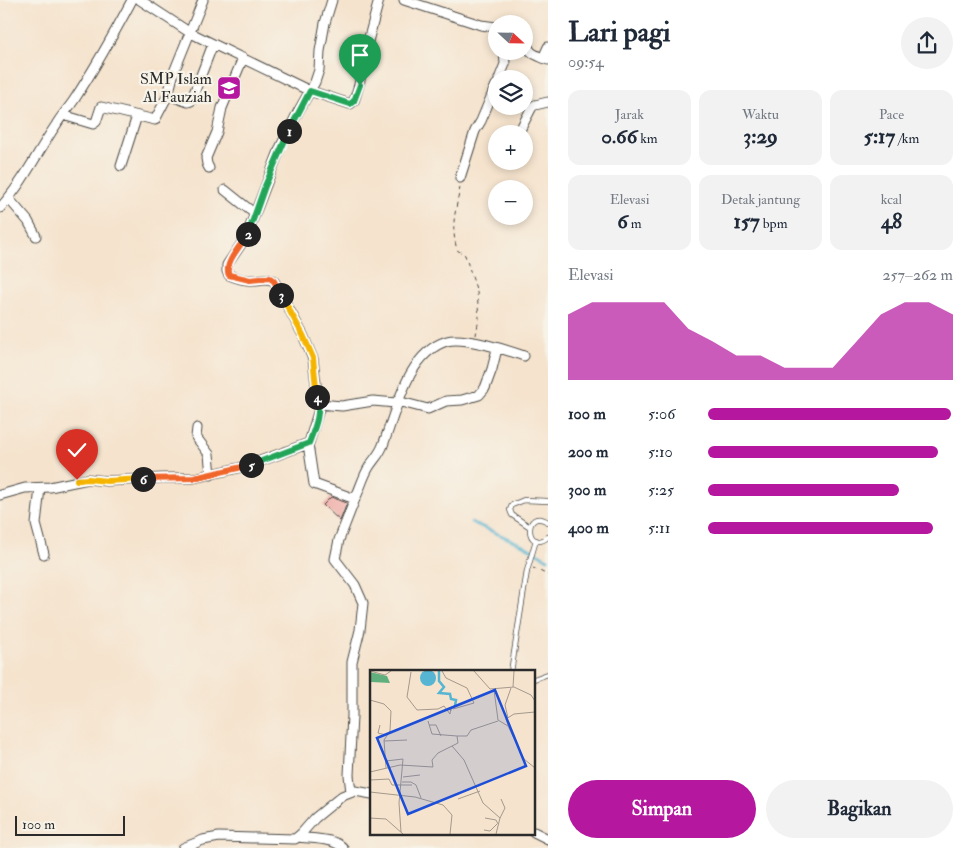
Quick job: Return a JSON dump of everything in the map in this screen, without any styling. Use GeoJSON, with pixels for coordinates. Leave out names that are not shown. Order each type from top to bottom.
{"type":"FeatureCollection","features":[{"type":"Feature","properties":{"kind":"street"},"geometry":{"type":"LineString","coordinates":[[0,208],[9,199],[56,124],[85,83],[132,0]]}},
{"type":"Feature","properties":{"kind":"street"},"geometry":{"type":"LineString","coordinates":[[140,0],[189,32],[213,44],[310,91],[347,103],[353,103],[360,85],[367,45],[379,0]]}},
{"type":"Feature","properties":{"kind":"street"},"geometry":{"type":"LineString","coordinates":[[63,115],[93,124],[102,107],[155,120],[168,95],[174,72],[203,0]]}},
{"type":"Feature","properties":{"kind":"street"},"geometry":{"type":"LineString","coordinates":[[332,0],[324,23],[319,70],[315,82],[281,146],[246,236],[227,265],[226,271],[229,275],[239,279],[270,278],[274,281],[313,358],[319,404],[318,418],[308,444],[314,484],[355,499]]}},
{"type":"Feature","properties":{"kind":"street"},"geometry":{"type":"LineString","coordinates":[[404,0],[488,25]]}},
{"type":"Feature","properties":{"kind":"street"},"geometry":{"type":"LineString","coordinates":[[168,95],[188,102],[191,101],[213,44]]}},
{"type":"Feature","properties":{"kind":"street"},"geometry":{"type":"LineString","coordinates":[[533,54],[545,59],[548,47]]}},
{"type":"Feature","properties":{"kind":"street"},"geometry":{"type":"LineString","coordinates":[[209,168],[206,158],[217,132],[222,108],[242,58]]}},
{"type":"Feature","properties":{"kind":"street"},"geometry":{"type":"LineString","coordinates":[[523,125],[532,107],[548,102]]}},
{"type":"Feature","properties":{"kind":"street"},"geometry":{"type":"LineString","coordinates":[[460,178],[475,131],[488,104]]}},
{"type":"Feature","properties":{"kind":"street"},"geometry":{"type":"LineString","coordinates":[[121,166],[137,116]]}},
{"type":"Feature","properties":{"kind":"street"},"geometry":{"type":"LineString","coordinates":[[225,190],[255,214]]}},
{"type":"Feature","properties":{"kind":"street"},"geometry":{"type":"LineString","coordinates":[[9,199],[28,221],[36,236]]}},
{"type":"Feature","properties":{"kind":"street"},"geometry":{"type":"LineString","coordinates":[[351,792],[349,774],[352,662],[360,630],[363,603],[355,585],[335,559],[338,540],[369,468],[384,444],[397,402],[409,377],[420,362],[436,346],[453,340],[474,343],[524,356]]}},
{"type":"Feature","properties":{"kind":"street"},"geometry":{"type":"LineString","coordinates":[[319,404],[342,406],[361,402],[384,401],[428,409],[446,401],[462,400],[479,395],[485,388],[497,349]]}},
{"type":"Feature","properties":{"kind":"street"},"geometry":{"type":"LineString","coordinates":[[197,428],[196,436],[209,454],[211,474]]}},
{"type":"Feature","properties":{"kind":"street"},"geometry":{"type":"LineString","coordinates":[[0,495],[25,488],[40,488],[88,479],[107,481],[163,478],[183,479],[247,466],[308,444]]}},
{"type":"Feature","properties":{"kind":"street"},"geometry":{"type":"LineString","coordinates":[[40,488],[36,524],[44,554]]}},
{"type":"Feature","properties":{"kind":"street"},"geometry":{"type":"LineString","coordinates":[[183,848],[203,840],[219,838],[291,840],[298,837],[320,812],[337,799],[351,792],[358,791],[370,794]]}},
{"type":"Feature","properties":{"kind":"street"},"geometry":{"type":"LineString","coordinates":[[536,833],[548,840],[544,848]]}},
{"type":"Feature","properties":{"kind":"street"},"geometry":{"type":"LineString","coordinates":[[298,837],[340,844],[343,848]]}},
{"type":"Feature","properties":{"kind":"lane"},"geometry":{"type":"LineString","coordinates":[[530,527],[512,515],[510,510],[512,505],[524,500],[548,501]]}},
{"type":"Feature","properties":{"kind":"lane"},"geometry":{"type":"LineString","coordinates":[[536,542],[529,532],[533,522],[543,519],[548,522]]}},
{"type":"Feature","properties":{"kind":"lane"},"geometry":{"type":"LineString","coordinates":[[536,542],[548,537]]}},
{"type":"Feature","properties":{"kind":"lane"},"geometry":{"type":"LineString","coordinates":[[511,670],[529,566],[536,542]]}},
{"type":"Feature","properties":{"kind":"lane"},"geometry":{"type":"LineString","coordinates":[[536,678],[548,674]]}},
{"type":"Feature","properties":{"kind":"path"},"geometry":{"type":"LineString","coordinates":[[460,178],[453,217],[453,231],[457,250],[465,255],[477,292],[479,318],[474,343]]}},
{"type":"Feature","properties":{"kind":"path"},"geometry":{"type":"LineString","coordinates":[[529,566],[548,575]]}},
{"type":"Feature","properties":{"kind":"building"},"geometry":{"type":"Polygon","coordinates":[[[331,497],[347,503],[340,521],[323,505],[331,497]]]}},
{"type":"Feature","properties":{"kind":"waterway"},"geometry":{"type":"LineString","coordinates":[[471,522],[523,545],[548,559]]}},
{"type":"Feature","properties":{"kind":"place","name":"SMP Islam Al Fauziah"},"geometry":{"type":"Point","coordinates":[229,88]}},
{"type":"Feature","properties":{"kind":"route"},"geometry":{"type":"LineString","coordinates":[[77,480],[120,481],[194,478],[247,466],[309,443],[318,418],[319,409],[313,358],[303,335],[286,307],[274,281],[270,278],[260,280],[239,279],[229,275],[226,271],[227,265],[246,236],[281,146],[310,91],[350,104],[353,103],[360,85]]}}]}
